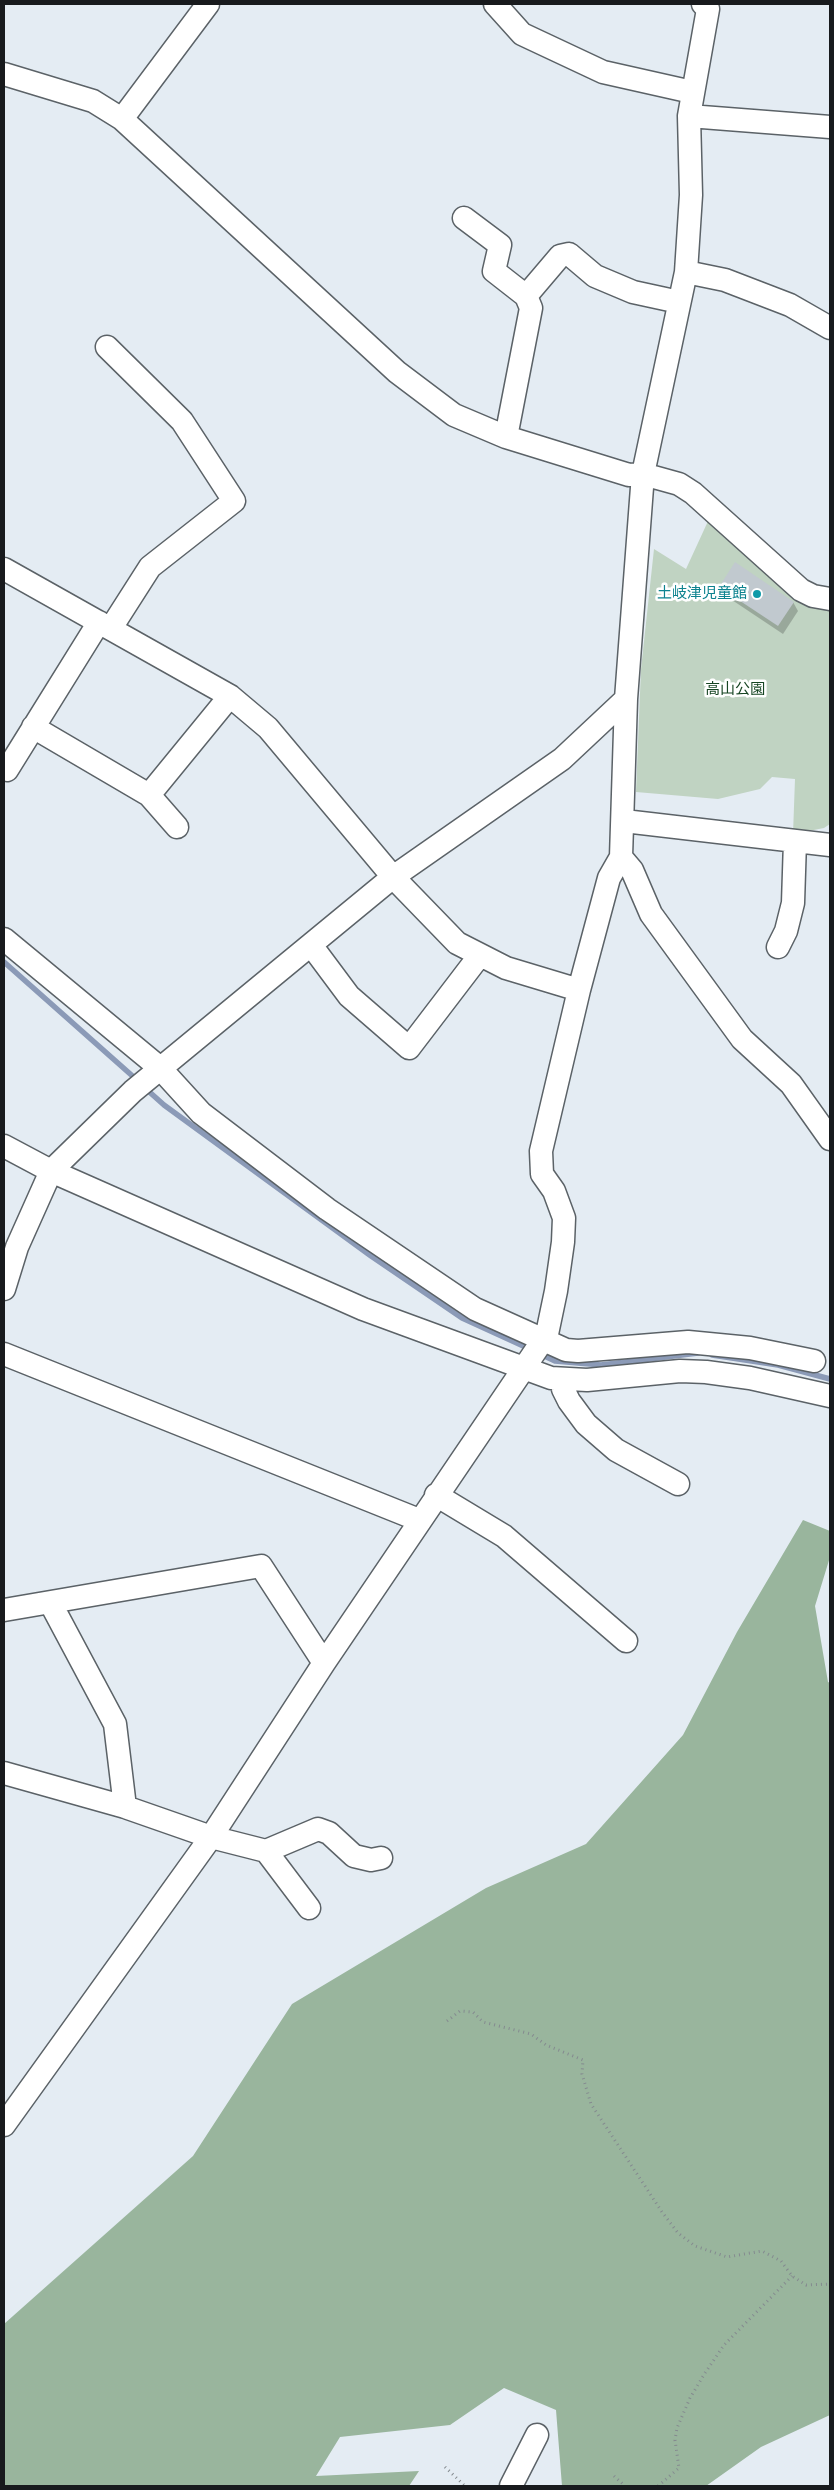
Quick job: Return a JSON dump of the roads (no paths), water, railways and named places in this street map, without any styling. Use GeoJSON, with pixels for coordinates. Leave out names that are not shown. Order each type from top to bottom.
{"type":"FeatureCollection","features":[{"type":"Feature","properties":{"kind":"street"},"geometry":{"type":"LineString","coordinates":[[122,119],[208,4]]}},
{"type":"Feature","properties":{"kind":"street"},"geometry":{"type":"LineString","coordinates":[[495,4],[522,34],[603,72],[692,92]]}},
{"type":"Feature","properties":{"kind":"street"},"geometry":{"type":"LineString","coordinates":[[4,2125],[211,1837],[419,1520],[547,1334],[556,1291],[563,1242],[564,1218],[554,1191],[542,1174],[541,1151],[579,990],[609,878],[621,857],[624,821],[626,699],[643,474],[686,272],[691,195],[689,116],[708,9],[703,4]]}},
{"type":"Feature","properties":{"kind":"street"},"geometry":{"type":"LineString","coordinates":[[4,74],[93,101],[122,119],[397,372],[454,414],[506,437],[629,475],[643,474],[679,484],[693,493],[801,590],[814,596],[830,599]]}},
{"type":"Feature","properties":{"kind":"street"},"geometry":{"type":"LineString","coordinates":[[689,116],[830,127]]}},
{"type":"Feature","properties":{"kind":"street"},"geometry":{"type":"LineString","coordinates":[[464,218],[500,245],[494,271],[526,296],[531,308],[506,437]]}},
{"type":"Feature","properties":{"kind":"street"},"geometry":{"type":"LineString","coordinates":[[526,296],[560,256],[569,254],[594,276],[633,292],[679,302]]}},
{"type":"Feature","properties":{"kind":"street"},"geometry":{"type":"LineString","coordinates":[[686,272],[734,283],[790,305],[830,328]]}},
{"type":"Feature","properties":{"kind":"street"},"geometry":{"type":"LineString","coordinates":[[7,770],[33,727],[105,625],[150,567],[234,501],[182,421],[107,347]]}},
{"type":"Feature","properties":{"kind":"street"},"geometry":{"type":"LineString","coordinates":[[4,569],[230,696],[268,728],[393,877],[457,943],[506,968],[579,990]]}},
{"type":"Feature","properties":{"kind":"street"},"geometry":{"type":"LineString","coordinates":[[149,795],[230,696]]}},
{"type":"Feature","properties":{"kind":"street"},"geometry":{"type":"LineString","coordinates":[[4,1289],[17,1247],[51,1171],[133,1091],[393,877],[562,759],[626,699]]}},
{"type":"Feature","properties":{"kind":"street"},"geometry":{"type":"LineString","coordinates":[[33,727],[149,795],[177,827]]}},
{"type":"Feature","properties":{"kind":"street"},"geometry":{"type":"LineString","coordinates":[[624,821],[830,845]]}},
{"type":"Feature","properties":{"kind":"street"},"geometry":{"type":"LineString","coordinates":[[778,947],[786,931],[793,903],[795,841]]}},
{"type":"Feature","properties":{"kind":"street"},"geometry":{"type":"LineString","coordinates":[[621,857],[632,870],[651,914],[742,1039],[790,1084],[830,1139]]}},
{"type":"Feature","properties":{"kind":"street"},"geometry":{"type":"LineString","coordinates":[[4,938],[201,1113],[327,1209],[475,1309],[534,1352],[551,1378],[587,1380],[680,1371],[706,1372],[750,1378],[830,1396]]}},
{"type":"Feature","properties":{"kind":"street"},"geometry":{"type":"LineString","coordinates":[[311,945],[349,996],[409,1048],[480,955]]}},
{"type":"Feature","properties":{"kind":"street"},"geometry":{"type":"LineString","coordinates":[[4,1146],[51,1171],[363,1309],[534,1352],[688,1342],[750,1348],[814,1361]]}},
{"type":"Feature","properties":{"kind":"street"},"geometry":{"type":"LineString","coordinates":[[680,1371],[688,1342]]}},
{"type":"Feature","properties":{"kind":"street"},"geometry":{"type":"LineString","coordinates":[[4,1354],[419,1520]]}},
{"type":"Feature","properties":{"kind":"street"},"geometry":{"type":"LineString","coordinates":[[562,1379],[563,1389],[568,1401],[586,1424],[616,1450],[678,1484]]}},
{"type":"Feature","properties":{"kind":"street"},"geometry":{"type":"LineString","coordinates":[[436,1495],[504,1536],[626,1641]]}},
{"type":"Feature","properties":{"kind":"street"},"geometry":{"type":"LineString","coordinates":[[4,1610],[50,1604],[261,1566],[324,1663]]}},
{"type":"Feature","properties":{"kind":"street"},"geometry":{"type":"LineString","coordinates":[[50,1604],[115,1724],[125,1807]]}},
{"type":"Feature","properties":{"kind":"street"},"geometry":{"type":"LineString","coordinates":[[4,1774],[125,1807],[211,1837],[266,1852],[309,1908]]}},
{"type":"Feature","properties":{"kind":"street"},"geometry":{"type":"LineString","coordinates":[[266,1852],[318,1829],[329,1833],[354,1856],[371,1860],[381,1858]]}},
{"type":"Feature","properties":{"kind":"street"},"geometry":{"type":"LineString","coordinates":[[511,2486],[537,2435]]}},
{"type":"Feature","properties":{"kind":"waterway"},"geometry":{"type":"LineString","coordinates":[[4,962],[137,1080]]}},
{"type":"Feature","properties":{"kind":"waterway"},"geometry":{"type":"LineString","coordinates":[[145,1088],[164,1105],[371,1256],[462,1318],[532,1350]]}},
{"type":"Feature","properties":{"kind":"waterway"},"geometry":{"type":"LineString","coordinates":[[540,1354],[555,1361],[601,1365],[698,1353]]}},
{"type":"Feature","properties":{"kind":"waterway"},"geometry":{"type":"LineString","coordinates":[[712,1355],[778,1365],[830,1379]]}},
{"type":"Feature","properties":{"kind":"place","name":"土岐津児童館"},"geometry":{"type":"Point","coordinates":[757,594]}},
{"type":"Feature","properties":{"kind":"park label","name":"高山公園"},"geometry":{"type":"Point","coordinates":[735,690]}}]}
